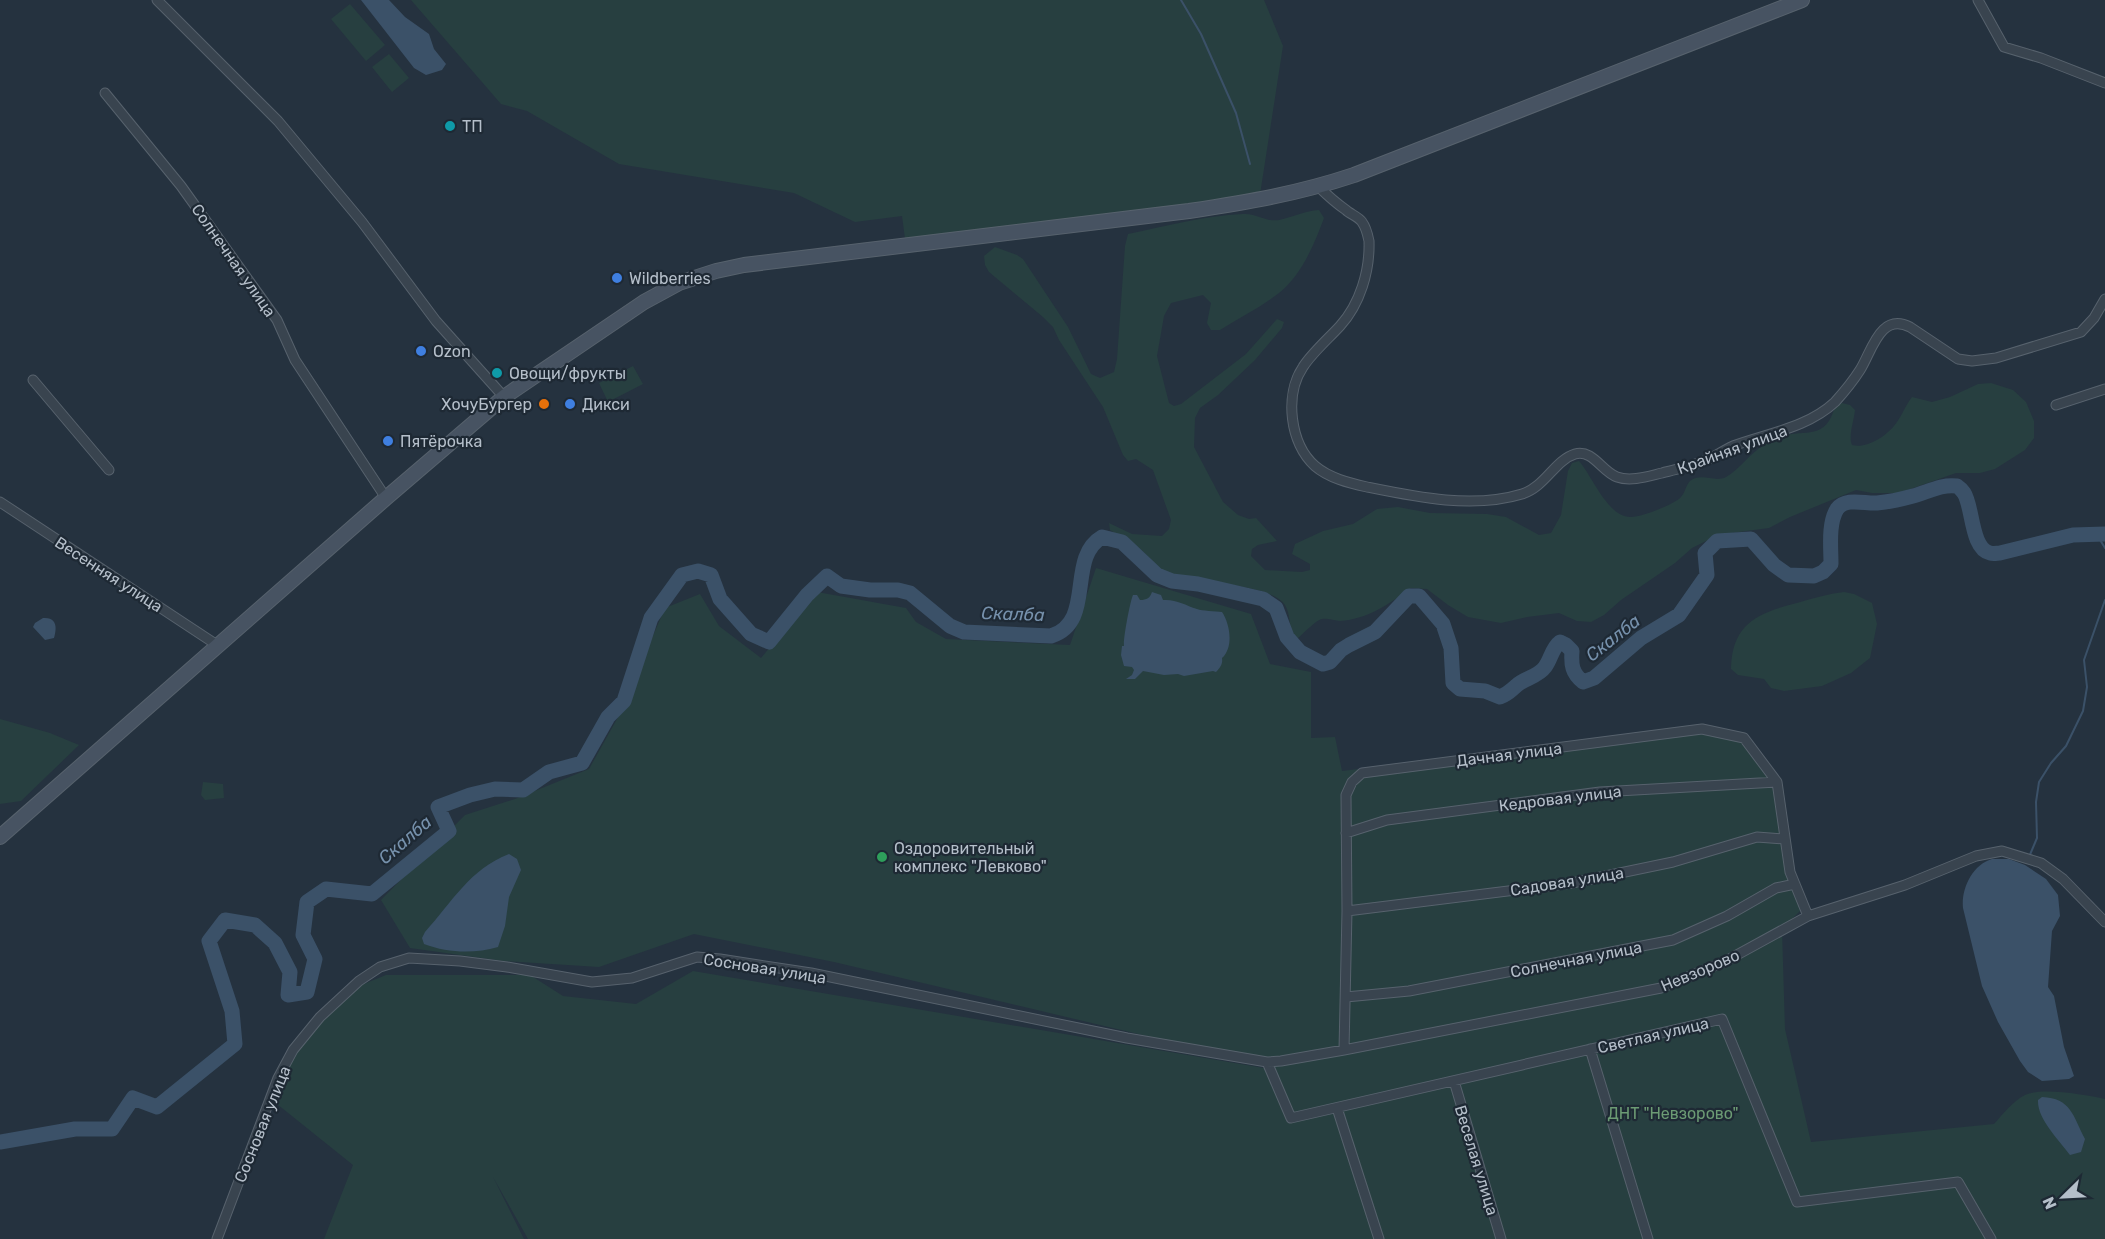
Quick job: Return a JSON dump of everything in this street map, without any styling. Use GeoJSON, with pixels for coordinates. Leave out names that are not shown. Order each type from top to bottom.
{"type":"FeatureCollection","features":[{"type":"Feature","properties":{"kind":"street"},"geometry":{"type":"LineString","coordinates":[[157,0],[278,121],[362,222],[436,321],[504,397]]}},
{"type":"Feature","properties":{"kind":"street"},"geometry":{"type":"LineString","coordinates":[[0,837],[217,645],[504,397],[644,302],[679,283],[744,265],[1189,211],[1259,201],[1319,187],[1802,0]]}},
{"type":"Feature","properties":{"kind":"street"},"geometry":{"type":"LineString","coordinates":[[1978,0],[2007,49],[2041,58],[2105,83]]}},
{"type":"Feature","properties":{"kind":"street","name":"Солнечная улица"},"geometry":{"type":"LineString","coordinates":[[105,93],[181,186],[277,321],[295,360],[386,498]]}},
{"type":"Feature","properties":{"kind":"street","name":"Крайняя улица"},"geometry":{"type":"LineString","coordinates":[[1319,187],[1362,222],[1369,239],[1359,295],[1350,313],[1304,365],[1298,377],[1292,403],[1293,417],[1304,453],[1315,466],[1329,475],[1354,484],[1387,491],[1447,499],[1492,501],[1525,493],[1535,488],[1569,457],[1576,454],[1592,457],[1618,478],[1628,479],[1690,467],[1732,447],[1803,423],[1819,415],[1847,387],[1861,368],[1876,337],[1884,328],[1893,323],[1910,327],[1958,359],[1972,361],[1996,358],[2081,332],[2094,318],[2105,299]]}},
{"type":"Feature","properties":{"kind":"street"},"geometry":{"type":"LineString","coordinates":[[33,381],[109,470]]}},
{"type":"Feature","properties":{"kind":"street"},"geometry":{"type":"LineString","coordinates":[[2056,405],[2105,389]]}},
{"type":"Feature","properties":{"kind":"street","name":"Весенняя улица"},"geometry":{"type":"LineString","coordinates":[[0,502],[217,645]]}},
{"type":"Feature","properties":{"kind":"street","name":"Дачная улица"},"geometry":{"type":"LineString","coordinates":[[1344,1050],[1347,911],[1346,795],[1352,782],[1362,773],[1702,729],[1744,738],[1777,782],[1790,872],[1808,916]]}},
{"type":"Feature","properties":{"kind":"street","name":"Кедровая улица"},"geometry":{"type":"LineString","coordinates":[[1346,833],[1387,820],[1600,792],[1777,782]]}},
{"type":"Feature","properties":{"kind":"street","name":"Садовая улица"},"geometry":{"type":"LineString","coordinates":[[1347,911],[1572,883],[1673,862],[1757,837],[1785,839]]}},
{"type":"Feature","properties":{"kind":"street","name":"Невзорово"},"geometry":{"type":"LineString","coordinates":[[1262,1062],[1344,1050],[1661,988],[1724,962],[1808,916],[1905,885],[1976,856],[2002,851],[2041,863],[2063,879],[2105,922]]}},
{"type":"Feature","properties":{"kind":"street","name":"Солнечная улица"},"geometry":{"type":"LineString","coordinates":[[1346,997],[1409,991],[1673,940],[1727,916],[1776,888],[1795,884]]}},
{"type":"Feature","properties":{"kind":"street","name":"Сосновая улица"},"geometry":{"type":"LineString","coordinates":[[217,1239],[278,1078],[293,1050],[320,1017],[358,981],[380,967],[409,958],[519,968],[591,982],[632,978],[697,957],[720,959],[811,973],[1127,1038],[1262,1062]]}},
{"type":"Feature","properties":{"kind":"street","name":"Светлая улица"},"geometry":{"type":"LineString","coordinates":[[1262,1062],[1291,1118],[1722,1019],[1797,1202],[1958,1182],[1991,1239]]}},
{"type":"Feature","properties":{"kind":"street"},"geometry":{"type":"LineString","coordinates":[[1590,1049],[1648,1239]]}},
{"type":"Feature","properties":{"kind":"street","name":"Веселая улица"},"geometry":{"type":"LineString","coordinates":[[1454,1081],[1501,1239]]}},
{"type":"Feature","properties":{"kind":"street"},"geometry":{"type":"LineString","coordinates":[[1337,1108],[1379,1239]]}},
{"type":"Feature","properties":{"kind":"green space"},"geometry":{"type":"Polygon","coordinates":[[[411,0],[1264,0],[1283,46],[1259,201],[906,246],[902,216],[855,222],[794,193],[619,164],[527,111],[501,104],[411,0]]]}},
{"type":"Feature","properties":{"kind":"green space"},"geometry":{"type":"Polygon","coordinates":[[[350,4],[385,45],[366,61],[331,19],[350,4]]]}},
{"type":"Feature","properties":{"kind":"green space"},"geometry":{"type":"Polygon","coordinates":[[[389,54],[409,78],[392,92],[372,67],[389,54]]]}},
{"type":"Feature","properties":{"kind":"green space"},"geometry":{"type":"Polygon","coordinates":[[[1319,210],[1324,218],[1316,238],[1301,268],[1287,286],[1265,303],[1220,330],[1211,330],[1207,323],[1211,303],[1203,295],[1171,303],[1164,316],[1157,356],[1169,403],[1174,406],[1181,404],[1246,354],[1277,319],[1284,322],[1282,328],[1255,360],[1218,395],[1200,408],[1195,418],[1194,447],[1223,502],[1238,515],[1249,519],[1256,518],[1277,541],[1258,545],[1252,549],[1251,556],[1265,570],[1302,572],[1310,570],[1310,564],[1292,554],[1295,544],[1323,531],[1353,524],[1377,509],[1398,507],[1430,513],[1487,514],[1506,517],[1539,535],[1551,533],[1561,515],[1568,471],[1572,463],[1579,461],[1601,495],[1615,510],[1630,517],[1641,515],[1665,507],[1677,500],[1694,478],[1722,479],[1726,477],[1759,448],[1781,436],[1821,429],[1831,417],[1835,406],[1842,403],[1850,405],[1855,410],[1851,441],[1852,445],[1857,446],[1875,441],[1890,430],[1912,397],[1932,402],[1950,397],[1978,384],[1991,383],[2013,390],[2026,402],[2034,421],[2034,438],[2025,450],[1995,469],[1980,473],[1956,473],[1899,493],[1872,493],[1856,490],[1769,528],[1724,534],[1708,540],[1692,548],[1675,563],[1591,622],[1577,621],[1559,613],[1501,623],[1468,617],[1427,589],[1411,588],[1369,614],[1350,620],[1319,620],[1297,639],[1292,637],[1287,608],[1277,598],[1248,588],[1164,572],[1141,550],[1110,530],[1109,523],[1132,534],[1162,536],[1169,529],[1171,520],[1153,470],[1136,459],[1128,461],[1123,455],[1103,407],[1059,340],[1053,327],[989,272],[984,256],[995,247],[1023,259],[1068,327],[1091,374],[1100,378],[1114,372],[1117,359],[1125,246],[1128,234],[1228,215],[1248,214],[1269,220],[1279,220],[1319,210]]]}},
{"type":"Feature","properties":{"kind":"green space"},"geometry":{"type":"Polygon","coordinates":[[[633,366],[643,384],[608,402],[599,383],[633,366]]]}},
{"type":"Feature","properties":{"kind":"green space","name":"ДНТ \"Невзорово\""},"geometry":{"type":"Polygon","coordinates":[[[1096,568],[1251,614],[1270,664],[1311,672],[1311,738],[1335,737],[1342,771],[1696,728],[1750,743],[1773,769],[1785,801],[1786,865],[1801,910],[1782,929],[1785,1029],[1811,1142],[1994,1124],[2016,1101],[2033,1093],[2064,1092],[2105,1099],[2105,1239],[528,1239],[493,1177],[524,1239],[324,1239],[353,1165],[272,1100],[293,1058],[323,1019],[354,988],[386,975],[530,975],[563,996],[636,1004],[693,971],[1264,1068],[1265,1064],[834,962],[694,934],[599,967],[503,961],[410,948],[381,900],[465,815],[515,799],[589,769],[617,719],[665,608],[700,594],[719,626],[761,658],[817,592],[906,608],[916,622],[946,639],[1070,645],[1096,568]]]}},
{"type":"Feature","properties":{"kind":"green space"},"geometry":{"type":"Polygon","coordinates":[[[1844,592],[1872,603],[1877,624],[1870,658],[1851,673],[1822,686],[1784,691],[1771,688],[1764,679],[1738,675],[1731,669],[1736,641],[1750,622],[1770,611],[1820,596],[1844,592]]]}},
{"type":"Feature","properties":{"kind":"green space"},"geometry":{"type":"Polygon","coordinates":[[[0,719],[50,733],[79,745],[21,801],[0,804],[0,719]]]}},
{"type":"Feature","properties":{"kind":"green space"},"geometry":{"type":"Polygon","coordinates":[[[203,782],[223,784],[224,798],[205,800],[201,795],[203,782]]]}},
{"type":"Feature","properties":{"kind":"water"},"geometry":{"type":"Polygon","coordinates":[[[361,0],[389,0],[405,17],[429,34],[434,49],[446,64],[442,70],[426,75],[414,68],[361,0]]]}},
{"type":"Feature","properties":{"kind":"water"},"geometry":{"type":"Polygon","coordinates":[[[1152,592],[1161,595],[1163,600],[1176,601],[1199,610],[1222,612],[1230,635],[1228,648],[1216,672],[1184,676],[1143,671],[1135,679],[1126,679],[1132,675],[1134,670],[1132,667],[1124,666],[1121,655],[1133,595],[1137,595],[1140,600],[1149,597],[1152,592]]]}},
{"type":"Feature","properties":{"kind":"water"},"geometry":{"type":"Polygon","coordinates":[[[43,618],[51,619],[55,624],[54,638],[45,640],[33,627],[43,618]]]}},
{"type":"Feature","properties":{"kind":"water"},"geometry":{"type":"Polygon","coordinates":[[[509,854],[517,859],[521,870],[509,897],[505,926],[498,947],[461,952],[424,944],[422,938],[425,932],[462,887],[483,868],[509,854]]]}},
{"type":"Feature","properties":{"kind":"water"},"geometry":{"type":"Polygon","coordinates":[[[1992,859],[2009,859],[2025,865],[2046,879],[2058,895],[2060,916],[2052,931],[2048,987],[2054,996],[2064,1047],[2074,1076],[2069,1079],[2042,1081],[2028,1072],[1998,1022],[1982,986],[1963,901],[1969,879],[1979,867],[1992,859]]]}},
{"type":"Feature","properties":{"kind":"water"},"geometry":{"type":"Polygon","coordinates":[[[2042,1097],[2059,1101],[2070,1110],[2085,1139],[2081,1152],[2070,1155],[2050,1129],[2039,1107],[2038,1100],[2042,1097]]]}},
{"type":"Feature","properties":{"kind":"waterway"},"geometry":{"type":"LineString","coordinates":[[1181,0],[1201,34],[1236,113],[1250,164]]}},
{"type":"Feature","properties":{"kind":"waterway","name":"Скалба"},"geometry":{"type":"LineString","coordinates":[[0,1142],[75,1129],[112,1129],[133,1098],[157,1107],[235,1044],[232,1011],[209,941],[225,920],[255,925],[275,943],[290,972],[288,995],[307,992],[315,959],[303,935],[307,902],[326,889],[372,894],[449,831],[438,807],[470,795],[495,789],[523,790],[549,772],[582,763],[608,717],[624,701],[651,618],[682,575],[698,571],[711,575],[720,599],[751,634],[769,642],[807,595],[827,576],[841,586],[910,593],[950,626],[964,632],[1051,636],[1065,629],[1073,618],[1085,559],[1091,547],[1102,537],[1122,542],[1157,575],[1172,581],[1198,584],[1263,599],[1276,608],[1287,637],[1300,652],[1323,664],[1330,662],[1349,645],[1375,632],[1409,596],[1419,596],[1443,624],[1451,648],[1453,683],[1460,689],[1485,691],[1500,697],[1542,670],[1560,642],[1572,651],[1573,668],[1579,679],[1583,682],[1594,678],[1641,638],[1679,615],[1707,575],[1705,553],[1717,541],[1751,539],[1774,565],[1788,575],[1814,576],[1823,572],[1831,564],[1834,515],[1837,509],[1845,503],[1886,502],[1940,487],[1957,486],[1967,499],[1979,544],[1991,553],[2000,553],[2073,535],[2105,534]]}},
{"type":"Feature","properties":{"kind":"waterway"},"geometry":{"type":"LineString","coordinates":[[2097,535],[2105,548]]}},
{"type":"Feature","properties":{"kind":"waterway"},"geometry":{"type":"LineString","coordinates":[[2029,857],[2037,838],[2036,802],[2039,782],[2051,763],[2066,746],[2083,711],[2087,687],[2084,660],[2105,600]]}},
{"type":"Feature","properties":{"kind":"place","name":"ТП"},"geometry":{"type":"Point","coordinates":[450,126]}},
{"type":"Feature","properties":{"kind":"place","name":"Wildberries"},"geometry":{"type":"Point","coordinates":[617,278]}},
{"type":"Feature","properties":{"kind":"place","name":"Ozon"},"geometry":{"type":"Point","coordinates":[421,351]}},
{"type":"Feature","properties":{"kind":"place","name":"Овощи/фрукты"},"geometry":{"type":"Point","coordinates":[497,373]}},
{"type":"Feature","properties":{"kind":"place","name":"ХочуБургер"},"geometry":{"type":"Point","coordinates":[544,404]}},
{"type":"Feature","properties":{"kind":"place","name":"Дикси"},"geometry":{"type":"Point","coordinates":[570,404]}},
{"type":"Feature","properties":{"kind":"place","name":"Пятёрочка"},"geometry":{"type":"Point","coordinates":[388,441]}},
{"type":"Feature","properties":{"kind":"place","name":"Оздоровительный комплекс \"Левково\""},"geometry":{"type":"Point","coordinates":[882,857]}}]}
